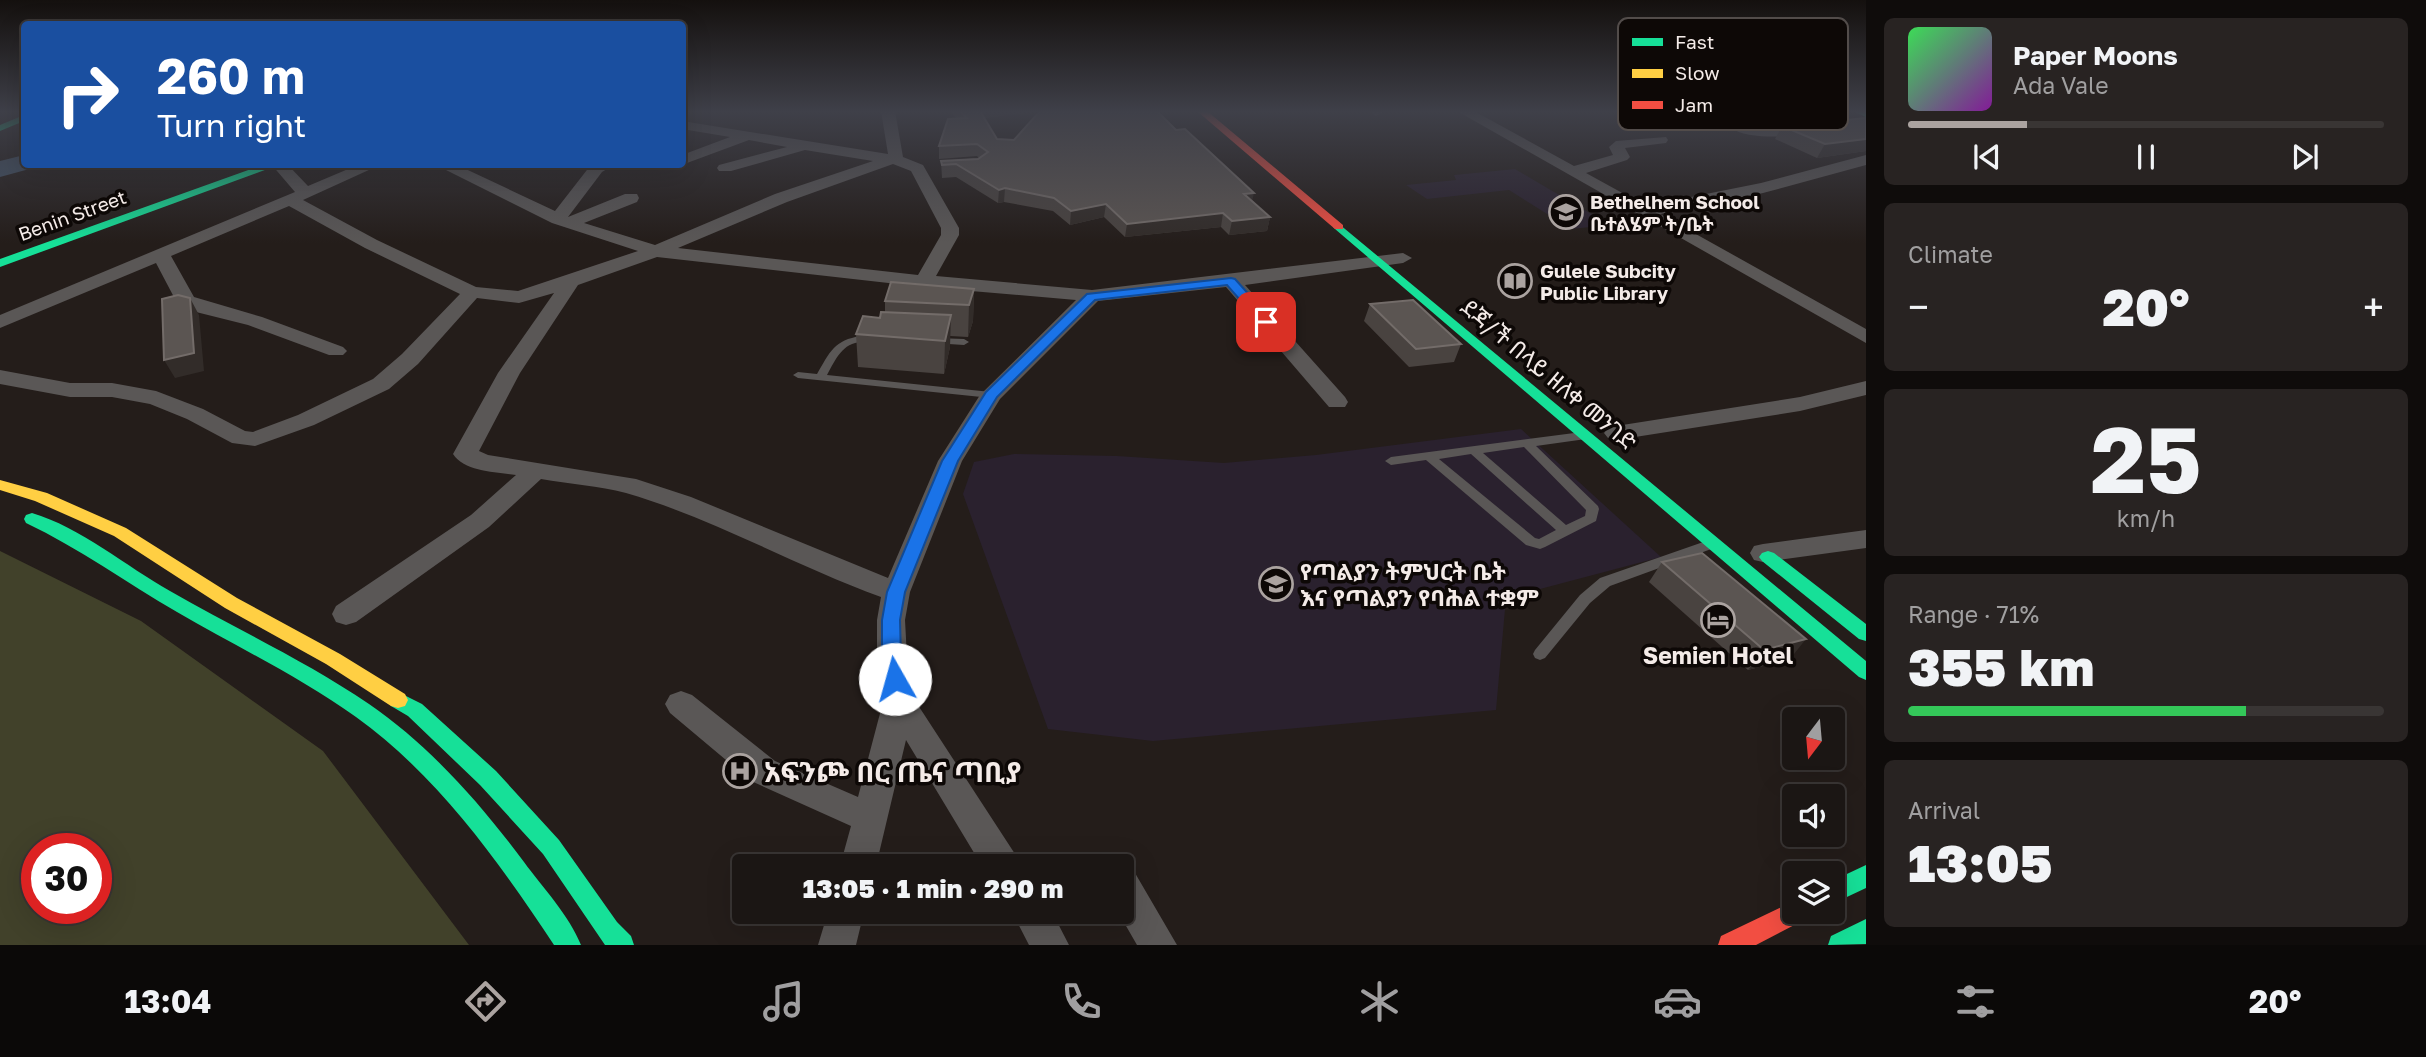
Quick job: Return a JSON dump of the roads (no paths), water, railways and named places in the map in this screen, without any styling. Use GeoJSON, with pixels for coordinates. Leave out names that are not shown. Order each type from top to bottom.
{"type":"FeatureCollection","features":[{"type":"Feature","properties":{"kind":"main road","name":"ደጃ/ች በላይ ዘለቀ መንገድ"},"geometry":{"type":"LineString","coordinates":[[1255,155],[1866,672]]}},
{"type":"Feature","properties":{"kind":"main road"},"geometry":{"type":"LineString","coordinates":[[1277,155],[1336,207],[1408,262]]}},
{"type":"Feature","properties":{"kind":"main road","name":"Benin Street"},"geometry":{"type":"LineString","coordinates":[[0,255],[246,168]]}},
{"type":"Feature","properties":{"kind":"main road","name":"Benin Street"},"geometry":{"type":"LineString","coordinates":[[0,263],[266,168]]}},
{"type":"Feature","properties":{"kind":"main road"},"geometry":{"type":"LineString","coordinates":[[1610,428],[1638,450]]}},
{"type":"Feature","properties":{"kind":"main road"},"geometry":{"type":"LineString","coordinates":[[0,485],[41,497],[120,532],[231,603],[333,659],[415,710],[488,778],[551,846],[608,930],[622,945]]}},
{"type":"Feature","properties":{"kind":"main road"},"geometry":{"type":"LineString","coordinates":[[19,513],[62,532],[173,602],[334,692],[388,730],[461,797],[505,852],[569,945]]}},
{"type":"Feature","properties":{"kind":"main road"},"geometry":{"type":"LineString","coordinates":[[1758,549],[1866,634]]}},
{"type":"Feature","properties":{"kind":"main road"},"geometry":{"type":"LineString","coordinates":[[388,730],[415,710]]}},
{"type":"Feature","properties":{"kind":"main road"},"geometry":{"type":"LineString","coordinates":[[1845,886],[1866,876]]}},
{"type":"Feature","properties":{"kind":"main road"},"geometry":{"type":"LineString","coordinates":[[1730,945],[1782,919]]}},
{"type":"Feature","properties":{"kind":"street"},"geometry":{"type":"LineString","coordinates":[[725,168],[772,155]]}},
{"type":"Feature","properties":{"kind":"street"},"geometry":{"type":"LineString","coordinates":[[874,155],[896,158],[917,168],[941,167]]}},
{"type":"Feature","properties":{"kind":"street"},"geometry":{"type":"LineString","coordinates":[[1542,155],[1866,337]]}},
{"type":"Feature","properties":{"kind":"street"},"geometry":{"type":"LineString","coordinates":[[1572,172],[1622,157],[1621,155]]}},
{"type":"Feature","properties":{"kind":"street"},"geometry":{"type":"LineString","coordinates":[[280,168],[298,197],[372,244],[472,292],[519,297],[656,251],[780,198],[896,158]]}},
{"type":"Feature","properties":{"kind":"street"},"geometry":{"type":"LineString","coordinates":[[1644,212],[1763,188],[1866,160]]}},
{"type":"Feature","properties":{"kind":"street"},"geometry":{"type":"LineString","coordinates":[[0,322],[366,168]]}},
{"type":"Feature","properties":{"kind":"street"},"geometry":{"type":"LineString","coordinates":[[450,168],[563,221],[656,251],[924,281],[1092,296],[1383,262],[1408,262]]}},
{"type":"Feature","properties":{"kind":"street"},"geometry":{"type":"LineString","coordinates":[[563,221],[598,168]]}},
{"type":"Feature","properties":{"kind":"street"},"geometry":{"type":"LineString","coordinates":[[917,168],[950,228],[950,235],[924,281]]}},
{"type":"Feature","properties":{"kind":"street"},"geometry":{"type":"LineString","coordinates":[[563,221],[631,198]]}},
{"type":"Feature","properties":{"kind":"street"},"geometry":{"type":"LineString","coordinates":[[200,214],[224,228]]}},
{"type":"Feature","properties":{"kind":"street"},"geometry":{"type":"LineString","coordinates":[[161,254],[186,301],[195,306],[255,321],[336,351]]}},
{"type":"Feature","properties":{"kind":"street"},"geometry":{"type":"LineString","coordinates":[[571,281],[509,373],[465,454],[482,462],[627,485],[682,503],[836,570],[896,592]]}},
{"type":"Feature","properties":{"kind":"street"},"geometry":{"type":"LineString","coordinates":[[1231,281],[1338,402]]}},
{"type":"Feature","properties":{"kind":"street"},"geometry":{"type":"LineString","coordinates":[[0,377],[70,390],[112,390],[156,398],[195,414],[240,438],[255,439],[306,420],[381,384],[410,359],[472,292]]}},
{"type":"Feature","properties":{"kind":"street"},"geometry":{"type":"LineString","coordinates":[[861,854],[899,702],[892,657],[891,620],[896,592],[950,461],[991,395],[1092,296]]}},
{"type":"Feature","properties":{"kind":"street"},"geometry":{"type":"LineString","coordinates":[[1610,428],[1800,404],[1865,389]]}},
{"type":"Feature","properties":{"kind":"street"},"geometry":{"type":"LineString","coordinates":[[346,614],[480,521],[535,471]]}},
{"type":"Feature","properties":{"kind":"street"},"geometry":{"type":"LineString","coordinates":[[1758,549],[1866,539]]}},
{"type":"Feature","properties":{"kind":"street"},"geometry":{"type":"LineString","coordinates":[[899,702],[994,854]]}},
{"type":"Feature","properties":{"kind":"street"},"geometry":{"type":"LineString","coordinates":[[681,704],[763,771],[871,818]]}},
{"type":"Feature","properties":{"kind":"street"},"geometry":{"type":"LineString","coordinates":[[1134,904],[1158,945]]}},
{"type":"Feature","properties":{"kind":"street"},"geometry":{"type":"LineString","coordinates":[[837,945],[843,924]]}},
{"type":"Feature","properties":{"kind":"street"},"geometry":{"type":"LineString","coordinates":[[1038,924],[1050,945]]}},
{"type":"Feature","properties":{"kind":"lane"},"geometry":{"type":"LineString","coordinates":[[820,377],[844,341],[852,338],[889,339]]}},
{"type":"Feature","properties":{"kind":"lane"},"geometry":{"type":"LineString","coordinates":[[926,340],[964,342]]}},
{"type":"Feature","properties":{"kind":"lane"},"geometry":{"type":"LineString","coordinates":[[797,375],[991,395]]}},
{"type":"Feature","properties":{"kind":"lane"},"geometry":{"type":"LineString","coordinates":[[1391,461],[1586,435]]}},
{"type":"Feature","properties":{"kind":"lane"},"geometry":{"type":"LineString","coordinates":[[1428,456],[1531,542],[1546,542],[1591,518],[1593,509],[1527,443]]}},
{"type":"Feature","properties":{"kind":"lane"},"geometry":{"type":"LineString","coordinates":[[1473,450],[1566,532]]}},
{"type":"Feature","properties":{"kind":"lane"},"geometry":{"type":"LineString","coordinates":[[1540,654],[1585,599],[1605,582],[1712,544]]}},
{"type":"Feature","properties":{"kind":"waterway"},"geometry":{"type":"LineString","coordinates":[[0,169],[21,164]]}},
{"type":"Feature","properties":{"kind":"place","name":"Bethelhem School ቤተልሄም ት/ቤት"},"geometry":{"type":"Point","coordinates":[1566,212]}},
{"type":"Feature","properties":{"kind":"place","name":"Gulele Subcity Public Library"},"geometry":{"type":"Point","coordinates":[1515,281]}},
{"type":"Feature","properties":{"kind":"place","name":"የጣልያን ትምህርት ቤት እና የጣልያን የባሕል ተቋም"},"geometry":{"type":"Point","coordinates":[1276,584]}},
{"type":"Feature","properties":{"kind":"place","name":"Semien Hotel"},"geometry":{"type":"Point","coordinates":[1718,620]}},
{"type":"Feature","properties":{"kind":"place","name":"አፍንጮ በር ጤና ጣቢያ"},"geometry":{"type":"Point","coordinates":[740,771]}}]}
